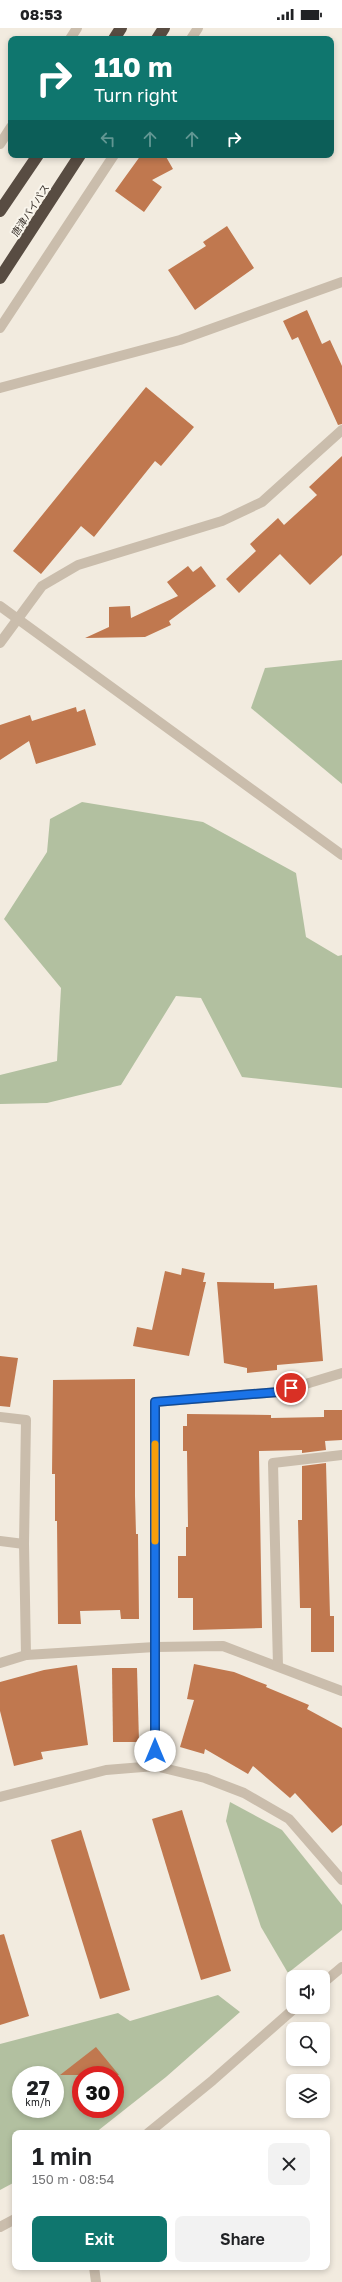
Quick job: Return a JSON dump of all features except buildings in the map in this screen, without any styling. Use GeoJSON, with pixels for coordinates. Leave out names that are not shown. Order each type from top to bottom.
{"type":"FeatureCollection","features":[{"type":"Feature","properties":{"kind":"highway"},"geometry":{"type":"LineString","coordinates":[[0,211],[36,158]]}},
{"type":"Feature","properties":{"kind":"highway","name":"唐津バイパス"},"geometry":{"type":"LineString","coordinates":[[0,278],[78,158]]}},
{"type":"Feature","properties":{"kind":"street"},"geometry":{"type":"LineString","coordinates":[[0,144],[8,132]]}},
{"type":"Feature","properties":{"kind":"street"},"geometry":{"type":"LineString","coordinates":[[0,328],[112,158]]}},
{"type":"Feature","properties":{"kind":"street"},"geometry":{"type":"LineString","coordinates":[[0,388],[180,340],[342,282]]}},
{"type":"Feature","properties":{"kind":"street"},"geometry":{"type":"LineString","coordinates":[[0,643],[42,586],[78,565],[215,523],[262,502],[317,455],[342,430]]}},
{"type":"Feature","properties":{"kind":"street"},"geometry":{"type":"LineString","coordinates":[[0,606],[342,855]]}},
{"type":"Feature","properties":{"kind":"street"},"geometry":{"type":"LineString","coordinates":[[155,1766],[155,1402],[279,1392],[342,1373]]}},
{"type":"Feature","properties":{"kind":"street"},"geometry":{"type":"LineString","coordinates":[[0,1417],[26,1420],[24,1544],[26,1655]]}},
{"type":"Feature","properties":{"kind":"street"},"geometry":{"type":"LineString","coordinates":[[278,1666],[273,1462],[342,1455]]}},
{"type":"Feature","properties":{"kind":"street"},"geometry":{"type":"LineString","coordinates":[[0,1541],[24,1544]]}},
{"type":"Feature","properties":{"kind":"street"},"geometry":{"type":"LineString","coordinates":[[0,1663],[26,1655],[155,1647],[223,1646],[342,1692]]}},
{"type":"Feature","properties":{"kind":"street"},"geometry":{"type":"LineString","coordinates":[[0,1797],[106,1770],[155,1766],[205,1778],[244,1793],[289,1819],[342,1880]]}},
{"type":"Feature","properties":{"kind":"street"},"geometry":{"type":"LineString","coordinates":[[330,1977],[342,1967]]}},
{"type":"Feature","properties":{"kind":"street"},"geometry":{"type":"LineString","coordinates":[[152,2130],[213,2080],[288,2014]]}},
{"type":"Feature","properties":{"kind":"street"},"geometry":{"type":"LineString","coordinates":[[0,2227],[12,2221]]}},
{"type":"Feature","properties":{"kind":"street"},"geometry":{"type":"LineString","coordinates":[[94,2270],[96,2282]]}},
{"type":"Feature","properties":{"kind":"green space"},"geometry":{"type":"Polygon","coordinates":[[[342,660],[342,784],[251,708],[265,668],[342,660]]]}},
{"type":"Feature","properties":{"kind":"green space"},"geometry":{"type":"Polygon","coordinates":[[[82,802],[203,822],[296,873],[306,937],[338,956],[342,955],[342,1088],[242,1077],[201,998],[176,996],[121,1085],[47,1103],[0,1104],[0,1075],[57,1061],[61,988],[4,919],[47,852],[50,819],[82,802]]]}},
{"type":"Feature","properties":{"kind":"green space"},"geometry":{"type":"Polygon","coordinates":[[[230,1802],[282,1830],[342,1905],[342,1930],[292,1970],[286,1970],[261,1927],[226,1821],[230,1802]]]}},
{"type":"Feature","properties":{"kind":"green space"},"geometry":{"type":"Polygon","coordinates":[[[218,1995],[240,2012],[166,2077],[124,2110],[124,2066],[72,2066],[72,2118],[114,2118],[99,2130],[12,2130],[12,2184],[0,2190],[0,2044],[118,2013],[130,2021],[218,1995]]]}},
{"type":"Feature","properties":{"kind":"slow traffic"},"geometry":{"type":"LineString","coordinates":[[155,1444],[155,1541]]}},
{"type":"Feature","properties":{"kind":"route"},"geometry":{"type":"LineString","coordinates":[[155,1751],[155,1402],[279,1392],[291,1388]]}}]}
